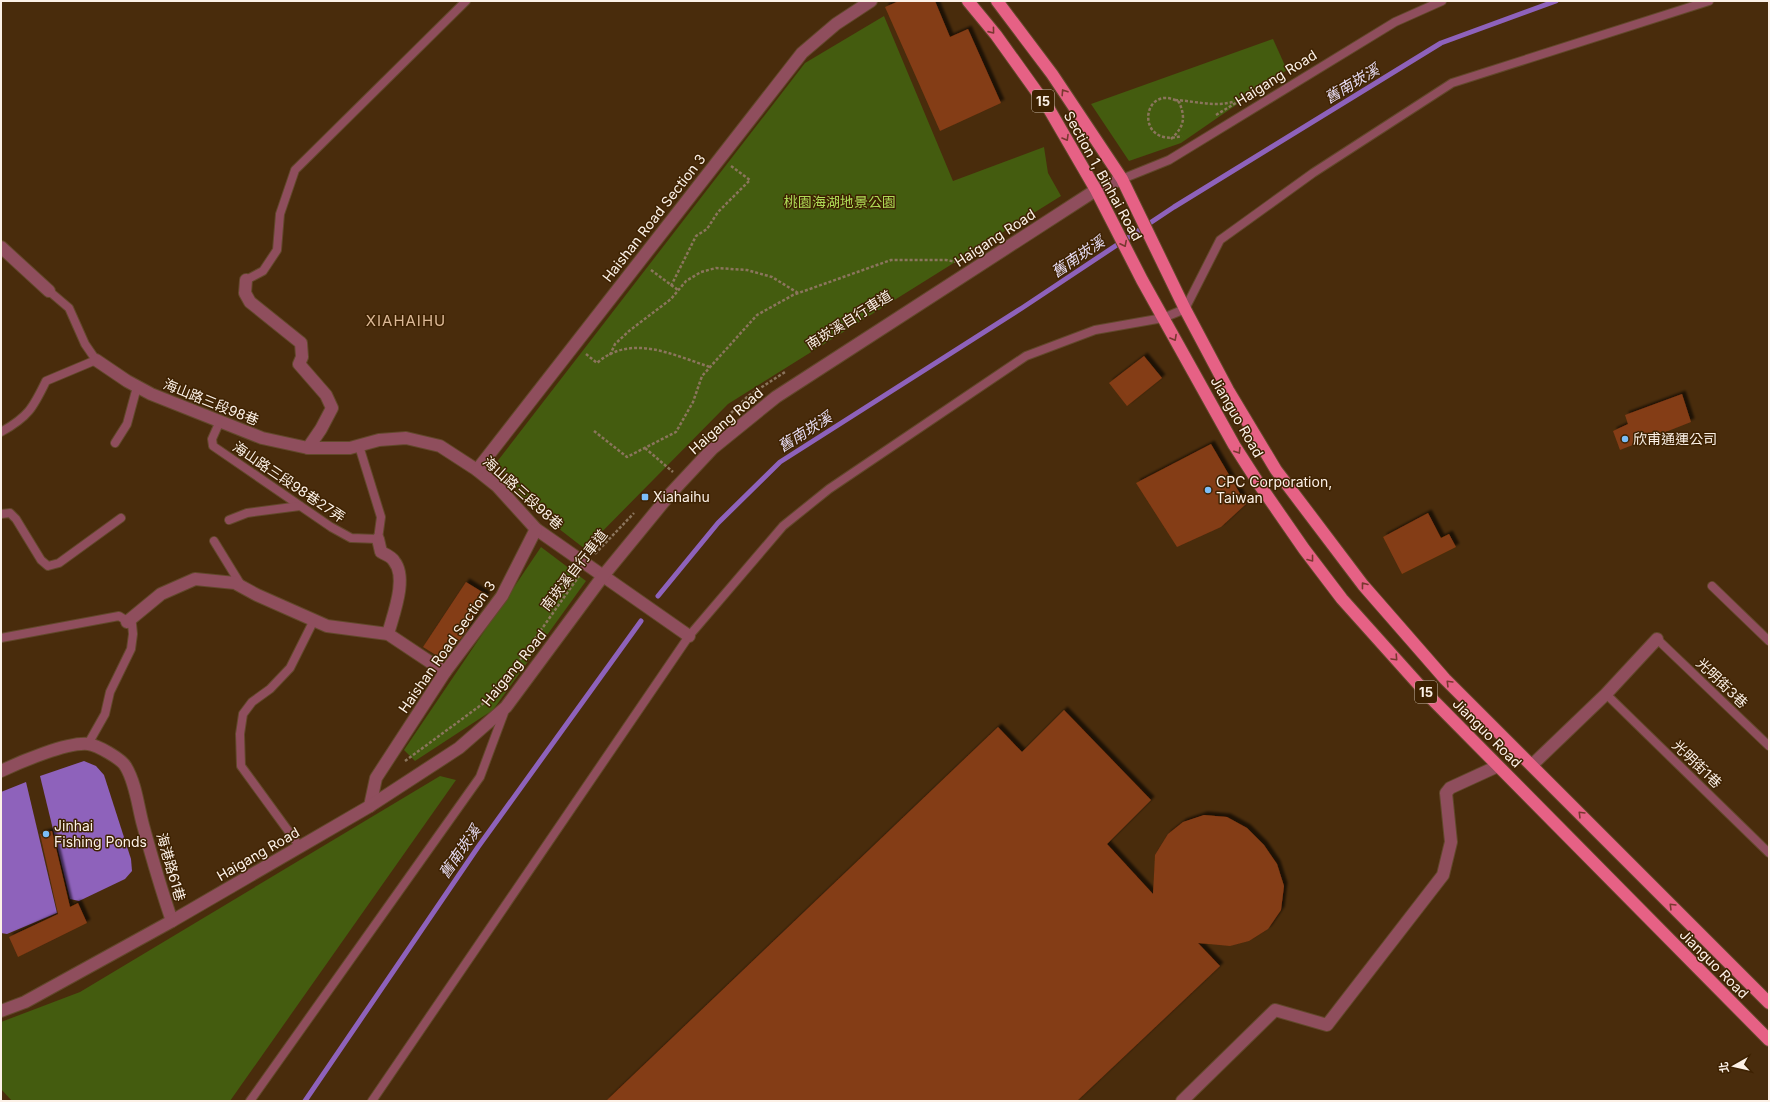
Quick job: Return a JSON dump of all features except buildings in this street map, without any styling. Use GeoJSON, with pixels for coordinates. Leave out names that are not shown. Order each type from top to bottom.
{"type":"FeatureCollection","features":[{"type":"Feature","properties":{"kind":"main road","name":"Section 1, Binhai Road"},"geometry":{"type":"LineString","coordinates":[[968,1],[996,35],[1049,108],[1096,190],[1149,292]]}},
{"type":"Feature","properties":{"kind":"main road","name":"Section 1, Binhai Road"},"geometry":{"type":"LineString","coordinates":[[997,1],[1052,74],[1122,179],[1173,281]]}},
{"type":"Feature","properties":{"kind":"main road","name":"Jianguo Road"},"geometry":{"type":"LineString","coordinates":[[1173,281],[1228,390],[1276,470],[1364,585],[1446,679],[1769,1003]]}},
{"type":"Feature","properties":{"kind":"main road","name":"Jianguo Road"},"geometry":{"type":"LineString","coordinates":[[1149,292],[1234,445],[1258,484],[1342,599],[1387,650],[1498,766],[1769,1040]]}},
{"type":"Feature","properties":{"kind":"street","name":"Haishan Road Section 3"},"geometry":{"type":"LineString","coordinates":[[477,470],[802,53],[836,24],[871,1]]}},
{"type":"Feature","properties":{"kind":"street","name":"Haigang Road"},"geometry":{"type":"LineString","coordinates":[[1,1011],[25,1002],[172,921],[370,806],[460,748],[506,707],[603,576],[671,493],[713,448],[776,397],[1096,190],[1122,179]]}},
{"type":"Feature","properties":{"kind":"street"},"geometry":{"type":"LineString","coordinates":[[1,247],[49,291]]}},
{"type":"Feature","properties":{"kind":"street"},"geometry":{"type":"LineString","coordinates":[[246,280],[245,293],[250,302],[301,343],[302,357],[299,364],[326,395],[332,408],[321,429],[308,448]]}},
{"type":"Feature","properties":{"kind":"street","name":"海山路三段98巷"},"geometry":{"type":"LineString","coordinates":[[96,360],[137,387],[151,394],[262,438],[308,448],[350,448],[379,440],[406,438],[440,446],[477,470],[497,486],[536,529],[689,636]]}},
{"type":"Feature","properties":{"kind":"street","name":"Haishan Road Section 3"},"geometry":{"type":"LineString","coordinates":[[370,806],[376,778],[445,672],[502,596],[536,529]]}},
{"type":"Feature","properties":{"kind":"street"},"geometry":{"type":"LineString","coordinates":[[378,539],[381,552],[394,561],[400,575],[399,591],[388,634]]}},
{"type":"Feature","properties":{"kind":"street"},"geometry":{"type":"LineString","coordinates":[[127,622],[161,594],[195,579],[235,583],[328,626],[388,634],[445,672]]}},
{"type":"Feature","properties":{"kind":"street"},"geometry":{"type":"LineString","coordinates":[[1532,765],[1606,694],[1657,639]]}},
{"type":"Feature","properties":{"kind":"street"},"geometry":{"type":"LineString","coordinates":[[1,771],[15,764],[68,746],[88,744]]}},
{"type":"Feature","properties":{"kind":"street","name":"海港路61巷"},"geometry":{"type":"LineString","coordinates":[[88,744],[114,756],[126,766],[172,921]]}},
{"type":"Feature","properties":{"kind":"street"},"geometry":{"type":"LineString","coordinates":[[1182,1101],[1275,1010],[1327,1025],[1443,875],[1451,842],[1446,793],[1450,788],[1498,766]]}},
{"type":"Feature","properties":{"kind":"lane"},"geometry":{"type":"LineString","coordinates":[[246,280],[263,271],[276,250],[280,214],[295,170],[466,1]]}},
{"type":"Feature","properties":{"kind":"lane","name":"Haigang Road"},"geometry":{"type":"LineString","coordinates":[[1122,179],[1169,160],[1395,22],[1442,1]]}},
{"type":"Feature","properties":{"kind":"lane"},"geometry":{"type":"LineString","coordinates":[[372,1101],[689,636],[783,526],[829,489],[1026,356],[1095,330],[1163,318],[1186,309],[1220,240],[1313,173],[1452,83],[1709,1]]}},
{"type":"Feature","properties":{"kind":"lane"},"geometry":{"type":"LineString","coordinates":[[1,432],[18,422],[33,407],[46,381],[96,360],[85,344],[69,308],[49,291]]}},
{"type":"Feature","properties":{"kind":"lane"},"geometry":{"type":"LineString","coordinates":[[115,443],[127,424],[137,387]]}},
{"type":"Feature","properties":{"kind":"lane","name":"海山路三段98巷27弄"},"geometry":{"type":"LineString","coordinates":[[220,421],[212,439],[213,446],[331,527],[350,538],[378,539]]}},
{"type":"Feature","properties":{"kind":"lane"},"geometry":{"type":"LineString","coordinates":[[359,446],[381,517],[378,539]]}},
{"type":"Feature","properties":{"kind":"lane"},"geometry":{"type":"LineString","coordinates":[[229,520],[247,512],[300,506]]}},
{"type":"Feature","properties":{"kind":"lane"},"geometry":{"type":"LineString","coordinates":[[1,514],[10,514],[16,519],[41,560],[48,566],[60,563],[121,518]]}},
{"type":"Feature","properties":{"kind":"lane"},"geometry":{"type":"LineString","coordinates":[[214,540],[236,579],[243,587]]}},
{"type":"Feature","properties":{"kind":"lane"},"geometry":{"type":"LineString","coordinates":[[1712,586],[1769,641]]}},
{"type":"Feature","properties":{"kind":"lane"},"geometry":{"type":"LineString","coordinates":[[1,638],[119,616],[132,624],[133,634],[131,649],[110,692],[105,714],[88,744]]}},
{"type":"Feature","properties":{"kind":"lane"},"geometry":{"type":"LineString","coordinates":[[300,847],[241,766],[240,734],[243,714],[252,702],[270,690],[290,668],[314,620]]}},
{"type":"Feature","properties":{"kind":"lane","name":"光明街3巷"},"geometry":{"type":"LineString","coordinates":[[1657,639],[1769,746]]}},
{"type":"Feature","properties":{"kind":"lane","name":"光明街1巷"},"geometry":{"type":"LineString","coordinates":[[1606,694],[1769,853]]}},
{"type":"Feature","properties":{"kind":"lane"},"geometry":{"type":"LineString","coordinates":[[250,1101],[480,777],[506,707]]}},
{"type":"Feature","properties":{"kind":"path"},"geometry":{"type":"LineString","coordinates":[[1174,100],[1179,102],[1184,113],[1184,120],[1178,132],[1171,139],[1157,136],[1149,122],[1150,107],[1154,101],[1160,98],[1194,100],[1214,105],[1236,102]]}},
{"type":"Feature","properties":{"kind":"path"},"geometry":{"type":"LineString","coordinates":[[671,286],[696,236],[707,229],[718,212],[750,180],[720,158]]}},
{"type":"Feature","properties":{"kind":"path"},"geometry":{"type":"LineString","coordinates":[[950,267],[964,258]]}},
{"type":"Feature","properties":{"kind":"path"},"geometry":{"type":"LineString","coordinates":[[594,431],[627,457],[676,432],[693,402],[702,376],[757,315],[798,293],[891,260],[946,260],[957,263]]}},
{"type":"Feature","properties":{"kind":"path"},"geometry":{"type":"LineString","coordinates":[[640,261],[678,290]]}},
{"type":"Feature","properties":{"kind":"path"},"geometry":{"type":"LineString","coordinates":[[610,355],[615,344],[624,335],[671,298],[686,281],[701,272],[716,268],[747,270],[772,277],[798,293]]}},
{"type":"Feature","properties":{"kind":"path"},"geometry":{"type":"LineString","coordinates":[[575,344],[597,363],[603,358],[629,348],[654,348],[710,367]]}},
{"type":"Feature","properties":{"kind":"path"},"geometry":{"type":"LineString","coordinates":[[727,417],[748,396],[789,370]]}},
{"type":"Feature","properties":{"kind":"path"},"geometry":{"type":"LineString","coordinates":[[645,448],[674,472]]}},
{"type":"Feature","properties":{"kind":"path"},"geometry":{"type":"LineString","coordinates":[[668,478],[679,467]]}},
{"type":"Feature","properties":{"kind":"path","name":"南崁溪自行車道"},"geometry":{"type":"LineString","coordinates":[[401,764],[496,694],[598,550],[636,511]]}},
{"type":"Feature","properties":{"kind":"green space","name":"桃園海湖地景公園"},"geometry":{"type":"Polygon","coordinates":[[[884,16],[953,181],[1044,147],[1048,173],[1061,196],[728,404],[585,549],[527,504],[496,463],[805,63],[884,16]]]}},
{"type":"Feature","properties":{"kind":"green space"},"geometry":{"type":"Polygon","coordinates":[[[1273,39],[1287,70],[1181,143],[1129,161],[1091,104],[1273,39]]]}},
{"type":"Feature","properties":{"kind":"green space"},"geometry":{"type":"Polygon","coordinates":[[[541,547],[586,581],[493,710],[415,761],[404,750],[541,547]]]}},
{"type":"Feature","properties":{"kind":"green space"},"geometry":{"type":"Polygon","coordinates":[[[440,776],[456,780],[230,1101],[12,1101],[1,1089],[1,1022],[80,992],[440,776]]]}},
{"type":"Feature","properties":{"kind":"shaded area"},"geometry":{"type":"Polygon","coordinates":[[[84,761],[96,766],[104,775],[131,859],[132,871],[125,879],[79,901],[70,899],[40,776],[84,761]]]}},
{"type":"Feature","properties":{"kind":"shaded area"},"geometry":{"type":"Polygon","coordinates":[[[26,782],[57,913],[7,934],[1,933],[1,792],[26,782]]]}},
{"type":"Feature","properties":{"kind":"waterway","name":"舊南崁溪"},"geometry":{"type":"LineString","coordinates":[[658,596],[718,523],[780,462],[1022,308],[1174,207],[1441,43],[1556,1]]}},
{"type":"Feature","properties":{"kind":"waterway","name":"舊南崁溪"},"geometry":{"type":"LineString","coordinates":[[305,1101],[478,847],[641,621]]}},
{"type":"Feature","properties":{"kind":"place","name":"欣甫通運公司"},"geometry":{"type":"Point","coordinates":[1625,439]}},
{"type":"Feature","properties":{"kind":"place","name":"CPC Corporation, Taiwan"},"geometry":{"type":"Point","coordinates":[1208,490]}},
{"type":"Feature","properties":{"kind":"place","name":"Xiahaihu"},"geometry":{"type":"Point","coordinates":[645,497]}},
{"type":"Feature","properties":{"kind":"place","name":"Jinhai Fishing Ponds"},"geometry":{"type":"Point","coordinates":[46,834]}},
{"type":"Feature","properties":{"kind":"district","name":"XIAHAIHU"},"geometry":{"type":"Point","coordinates":[406,321]}}]}
